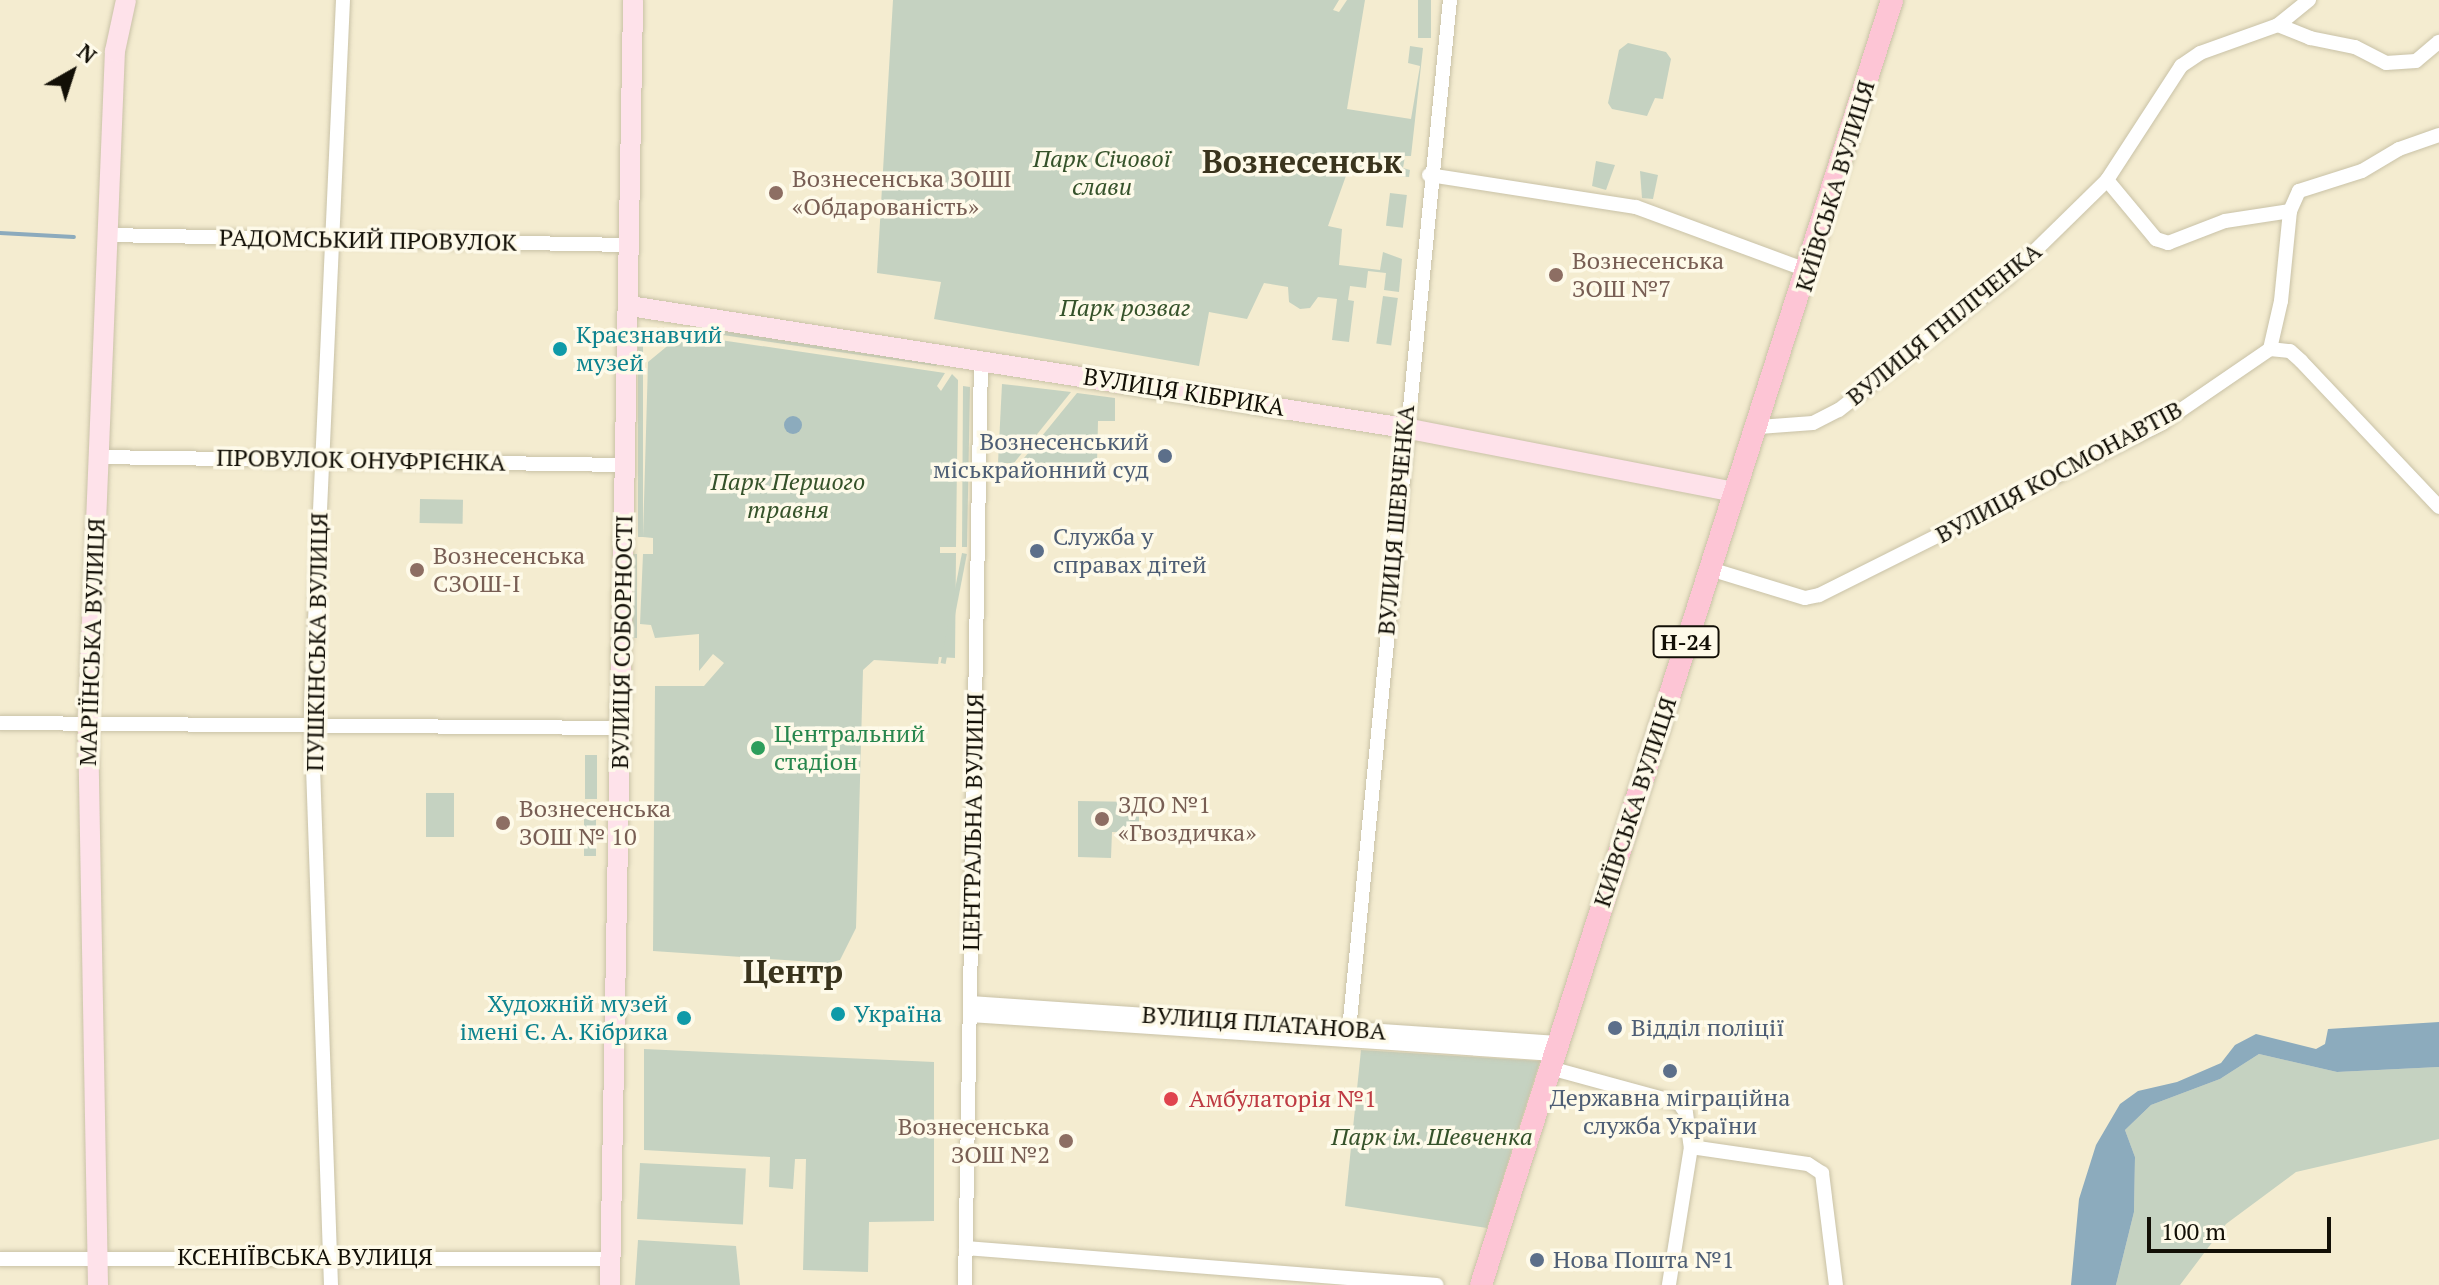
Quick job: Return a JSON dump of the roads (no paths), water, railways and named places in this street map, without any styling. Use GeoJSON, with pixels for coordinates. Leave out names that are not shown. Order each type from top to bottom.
{"type":"FeatureCollection","features":[{"type":"Feature","properties":{"kind":"main road","name":"МАРІЇНСЬКА ВУЛИЦЯ"},"geometry":{"type":"LineString","coordinates":[[98,1285],[88,722],[115,51],[126,0]]}},
{"type":"Feature","properties":{"kind":"main road","name":"ВУЛИЦЯ СОБОРНОСТІ"},"geometry":{"type":"LineString","coordinates":[[610,1285],[630,306],[633,0]]}},
{"type":"Feature","properties":{"kind":"main road","name":"КИЇВСЬКА ВУЛИЦЯ"},"geometry":{"type":"LineString","coordinates":[[1481,1285],[1710,569],[1809,271],[1892,0]]}},
{"type":"Feature","properties":{"kind":"main road","name":"ВУЛИЦЯ КІБРИКА"},"geometry":{"type":"LineString","coordinates":[[630,306],[1405,428],[1735,492]]}},
{"type":"Feature","properties":{"kind":"street","name":"ПУШКІНСЬКА ВУЛИЦЯ"},"geometry":{"type":"LineString","coordinates":[[331,1285],[313,723],[330,238],[343,0]]}},
{"type":"Feature","properties":{"kind":"street","name":"ВУЛИЦЯ ШЕВЧЕНКА"},"geometry":{"type":"LineString","coordinates":[[1348,1034],[1429,175],[1450,0]]}},
{"type":"Feature","properties":{"kind":"street","name":"ВУЛИЦЯ ГНІЛІЧЕНКА"},"geometry":{"type":"LineString","coordinates":[[1759,427],[1813,423],[1839,410],[2007,278],[2107,180],[2181,66],[2200,53],[2278,25],[2309,0]]}},
{"type":"Feature","properties":{"kind":"street"},"geometry":{"type":"LineString","coordinates":[[2278,25],[2310,38],[2355,47],[2386,63],[2416,61],[2439,42]]}},
{"type":"Feature","properties":{"kind":"street"},"geometry":{"type":"LineString","coordinates":[[2439,135],[2399,149],[2362,171],[2317,181],[2299,191],[2290,211],[2281,301],[2270,349],[2290,351],[2301,361],[2439,507]]}},
{"type":"Feature","properties":{"kind":"street"},"geometry":{"type":"LineString","coordinates":[[1429,175],[1636,207],[1809,271]]}},
{"type":"Feature","properties":{"kind":"street"},"geometry":{"type":"LineString","coordinates":[[2107,180],[2156,239],[2168,243],[2225,221],[2290,211]]}},
{"type":"Feature","properties":{"kind":"street","name":"РАДОМСЬКИЙ ПРОВУЛОК"},"geometry":{"type":"LineString","coordinates":[[107,235],[629,245]]}},
{"type":"Feature","properties":{"kind":"street","name":"ВУЛИЦЯ КОСМОНАВТІВ"},"geometry":{"type":"LineString","coordinates":[[1710,569],[1805,598],[1819,595],[2162,423],[2270,349]]}},
{"type":"Feature","properties":{"kind":"street","name":"ЦЕНТРАЛЬНА ВУЛИЦЯ"},"geometry":{"type":"LineString","coordinates":[[965,1285],[981,359]]}},
{"type":"Feature","properties":{"kind":"street","name":"ПРОВУЛОК ОНУФРІЄНКА"},"geometry":{"type":"LineString","coordinates":[[97,457],[625,465]]}},
{"type":"Feature","properties":{"kind":"street"},"geometry":{"type":"LineString","coordinates":[[0,723],[313,723],[621,728]]}},
{"type":"Feature","properties":{"kind":"street","name":"ВУЛИЦЯ ПЛАТАНОВА"},"geometry":{"type":"LineString","coordinates":[[970,1009],[1348,1034],[1554,1055],[1679,1103],[1686,1113],[1691,1147]]}},
{"type":"Feature","properties":{"kind":"street"},"geometry":{"type":"LineString","coordinates":[[1669,1285],[1691,1147],[1808,1164],[1822,1173],[1836,1285]]}},
{"type":"Feature","properties":{"kind":"street"},"geometry":{"type":"LineString","coordinates":[[966,1248],[1437,1285]]}},
{"type":"Feature","properties":{"kind":"street","name":"КСЕНІЇВСЬКА ВУЛИЦЯ"},"geometry":{"type":"LineString","coordinates":[[0,1259],[330,1255],[611,1259]]}},
{"type":"Feature","properties":{"kind":"water"},"geometry":{"type":"Polygon","coordinates":[[[789,416],[797,416],[802,425],[800,432],[789,434],[784,429],[784,421],[789,416]]]}},
{"type":"Feature","properties":{"kind":"water"},"geometry":{"type":"Polygon","coordinates":[[[2439,1022],[2439,1067],[2337,1072],[2259,1054],[2220,1079],[2151,1105],[2125,1130],[2135,1157],[2134,1212],[2116,1285],[2071,1285],[2079,1199],[2096,1145],[2120,1104],[2138,1091],[2177,1082],[2221,1063],[2235,1045],[2256,1034],[2316,1049],[2325,1044],[2328,1029],[2439,1022]]]}},
{"type":"Feature","properties":{"kind":"waterway"},"geometry":{"type":"LineString","coordinates":[[0,233],[74,237]]}},
{"type":"Feature","properties":{"kind":"place","name":"Вознесенська ЗОШІ «Обдарованість»"},"geometry":{"type":"Point","coordinates":[776,193]}},
{"type":"Feature","properties":{"kind":"place","name":"Вознесенська ЗОШ №7"},"geometry":{"type":"Point","coordinates":[1556,275]}},
{"type":"Feature","properties":{"kind":"place","name":"Краєзнавчий музей"},"geometry":{"type":"Point","coordinates":[560,349]}},
{"type":"Feature","properties":{"kind":"place","name":"Вознесенський міськрайонний суд"},"geometry":{"type":"Point","coordinates":[1165,456]}},
{"type":"Feature","properties":{"kind":"place","name":"Служба у справах дітей"},"geometry":{"type":"Point","coordinates":[1037,551]}},
{"type":"Feature","properties":{"kind":"place","name":"Вознесенська СЗОШ-І"},"geometry":{"type":"Point","coordinates":[417,570]}},
{"type":"Feature","properties":{"kind":"place","name":"Центральний стадіон"},"geometry":{"type":"Point","coordinates":[758,748]}},
{"type":"Feature","properties":{"kind":"place","name":"ЗДО №1 «Гвоздичка»"},"geometry":{"type":"Point","coordinates":[1102,819]}},
{"type":"Feature","properties":{"kind":"place","name":"Вознесенська ЗОШ № 10"},"geometry":{"type":"Point","coordinates":[503,823]}},
{"type":"Feature","properties":{"kind":"place","name":"Україна"},"geometry":{"type":"Point","coordinates":[838,1014]}},
{"type":"Feature","properties":{"kind":"place","name":"Художній музей імені Є. А. Кібрика"},"geometry":{"type":"Point","coordinates":[684,1018]}},
{"type":"Feature","properties":{"kind":"place","name":"Відділ поліції"},"geometry":{"type":"Point","coordinates":[1615,1028]}},
{"type":"Feature","properties":{"kind":"place","name":"Державна міграційна служба України"},"geometry":{"type":"Point","coordinates":[1670,1071]}},
{"type":"Feature","properties":{"kind":"place","name":"Амбулаторія №1"},"geometry":{"type":"Point","coordinates":[1171,1099]}},
{"type":"Feature","properties":{"kind":"place","name":"Вознесенська ЗОШ №2"},"geometry":{"type":"Point","coordinates":[1066,1141]}},
{"type":"Feature","properties":{"kind":"place","name":"Нова Пошта №1"},"geometry":{"type":"Point","coordinates":[1537,1260]}},
{"type":"Feature","properties":{"kind":"district","name":"Вознесенськ"},"geometry":{"type":"Point","coordinates":[1302,161]}},
{"type":"Feature","properties":{"kind":"district","name":"Центр"},"geometry":{"type":"Point","coordinates":[793,971]}},
{"type":"Feature","properties":{"kind":"park label","name":"Парк Січової слави"},"geometry":{"type":"Point","coordinates":[1102,173]}},
{"type":"Feature","properties":{"kind":"park label","name":"Парк розваг"},"geometry":{"type":"Point","coordinates":[1125,308]}},
{"type":"Feature","properties":{"kind":"park label","name":"Парк Першого травня"},"geometry":{"type":"Point","coordinates":[788,496]}},
{"type":"Feature","properties":{"kind":"park label","name":"Парк ім. Шевченка"},"geometry":{"type":"Point","coordinates":[1432,1137]}}]}
